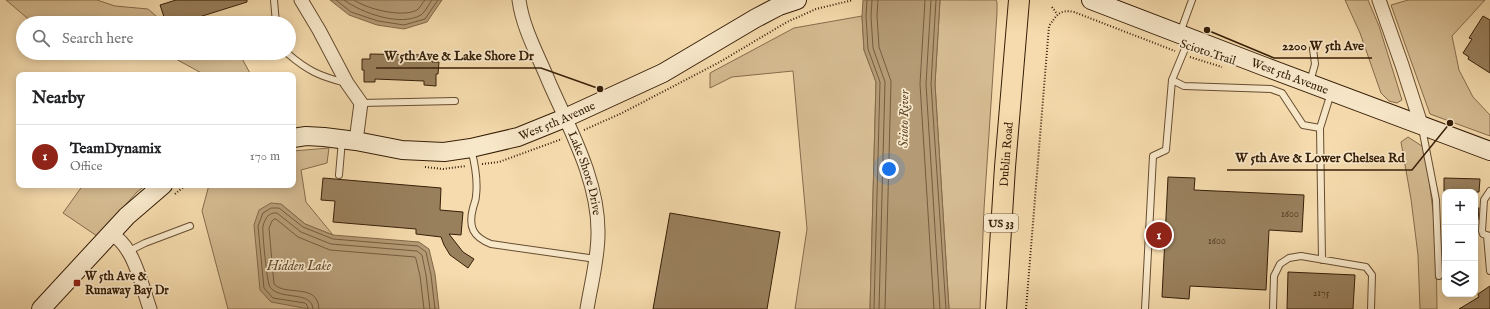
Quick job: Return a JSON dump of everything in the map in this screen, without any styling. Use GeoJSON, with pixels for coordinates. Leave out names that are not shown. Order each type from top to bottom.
{"type":"FeatureCollection","features":[{"type":"Feature","properties":{"kind":"main road","name":"West 5th Avenue"},"geometry":{"type":"LineString","coordinates":[[296,138],[306,136],[349,140],[402,150],[444,152],[471,148],[518,137],[565,118],[663,73],[756,18],[780,6],[797,0]]}},
{"type":"Feature","properties":{"kind":"main road","name":"Dublin Road"},"geometry":{"type":"LineString","coordinates":[[996,309],[1005,167],[1019,0]]}},
{"type":"Feature","properties":{"kind":"main road","name":"West 5th Avenue"},"geometry":{"type":"LineString","coordinates":[[1091,0],[1184,42],[1310,83],[1490,151]]}},
{"type":"Feature","properties":{"kind":"main road"},"geometry":{"type":"LineString","coordinates":[[41,309],[127,216],[160,188]]}},
{"type":"Feature","properties":{"kind":"street"},"geometry":{"type":"LineString","coordinates":[[301,0],[319,30],[347,83],[361,103],[349,140]]}},
{"type":"Feature","properties":{"kind":"street","name":"Lake Shore Drive"},"geometry":{"type":"LineString","coordinates":[[519,0],[525,27],[565,118],[594,195],[598,234],[596,259],[587,309]]}},
{"type":"Feature","properties":{"kind":"street"},"geometry":{"type":"LineString","coordinates":[[1379,0],[1421,124]]}},
{"type":"Feature","properties":{"kind":"street"},"geometry":{"type":"LineString","coordinates":[[111,233],[129,251],[150,309]]}},
{"type":"Feature","properties":{"kind":"lane"},"geometry":{"type":"LineString","coordinates":[[274,0],[275,16]]}},
{"type":"Feature","properties":{"kind":"lane"},"geometry":{"type":"LineString","coordinates":[[1145,309],[1153,156],[1166,150],[1172,80],[1184,42],[1192,0]]}},
{"type":"Feature","properties":{"kind":"lane"},"geometry":{"type":"LineString","coordinates":[[1310,83],[1315,64],[1313,49]]}},
{"type":"Feature","properties":{"kind":"lane"},"geometry":{"type":"LineString","coordinates":[[295,60],[300,65],[319,76],[347,83]]}},
{"type":"Feature","properties":{"kind":"lane"},"geometry":{"type":"LineString","coordinates":[[1172,80],[1184,86],[1271,89],[1282,93],[1303,125],[1320,128]]}},
{"type":"Feature","properties":{"kind":"lane"},"geometry":{"type":"LineString","coordinates":[[1322,260],[1320,128],[1331,91]]}},
{"type":"Feature","properties":{"kind":"lane"},"geometry":{"type":"LineString","coordinates":[[361,103],[455,101]]}},
{"type":"Feature","properties":{"kind":"lane"},"geometry":{"type":"LineString","coordinates":[[1421,124],[1428,153],[1436,200],[1439,276]]}},
{"type":"Feature","properties":{"kind":"lane"},"geometry":{"type":"LineString","coordinates":[[339,175],[349,140]]}},
{"type":"Feature","properties":{"kind":"lane"},"geometry":{"type":"LineString","coordinates":[[471,148],[475,165],[476,197],[472,208],[470,226],[478,237],[491,244],[596,259]]}},
{"type":"Feature","properties":{"kind":"lane"},"geometry":{"type":"LineString","coordinates":[[1490,192],[1484,200],[1482,231],[1483,234],[1488,236],[1490,271]]}},
{"type":"Feature","properties":{"kind":"lane"},"geometry":{"type":"LineString","coordinates":[[129,251],[145,243],[190,226]]}},
{"type":"Feature","properties":{"kind":"lane"},"geometry":{"type":"LineString","coordinates":[[1273,309],[1274,276],[1280,264],[1289,258],[1301,256],[1366,267],[1372,275],[1372,309]]}},
{"type":"Feature","properties":{"kind":"path"},"geometry":{"type":"LineString","coordinates":[[816,9],[853,0]]}},
{"type":"Feature","properties":{"kind":"path"},"geometry":{"type":"LineString","coordinates":[[1026,309],[1049,26],[1057,14],[1052,6]]}},
{"type":"Feature","properties":{"kind":"path","name":"Scioto Trail"},"geometry":{"type":"LineString","coordinates":[[1057,14],[1065,10],[1184,42],[1225,68]]}},
{"type":"Feature","properties":{"kind":"shaded area"},"geometry":{"type":"Polygon","coordinates":[[[6,0],[97,0],[115,6],[148,9],[156,16],[25,16],[6,0]]]}},
{"type":"Feature","properties":{"kind":"shaded area"},"geometry":{"type":"Polygon","coordinates":[[[940,0],[996,0],[997,2],[984,209],[980,309],[949,309],[935,84],[940,0]]]}},
{"type":"Feature","properties":{"kind":"shaded area"},"geometry":{"type":"Polygon","coordinates":[[[1345,0],[1368,0],[1379,26],[1402,100],[1397,103],[1389,101],[1381,93],[1360,33],[1345,0]]]}},
{"type":"Feature","properties":{"kind":"shaded area"},"geometry":{"type":"Polygon","coordinates":[[[1408,0],[1485,0],[1452,36],[1459,70],[1473,97],[1490,115],[1490,136],[1430,114],[1391,5],[1408,0]]]}},
{"type":"Feature","properties":{"kind":"shaded area"},"geometry":{"type":"Polygon","coordinates":[[[862,16],[864,50],[876,82],[870,309],[795,309],[807,229],[793,71],[732,77],[710,88],[710,73],[794,28],[862,16]]]}},
{"type":"Feature","properties":{"kind":"shaded area"},"geometry":{"type":"Polygon","coordinates":[[[178,60],[243,60],[249,72],[200,72],[178,60]]]}},
{"type":"Feature","properties":{"kind":"shaded area"},"geometry":{"type":"Polygon","coordinates":[[[1408,137],[1425,148],[1436,235],[1437,309],[1420,309],[1418,255],[1411,199],[1401,142],[1408,137]]]}},
{"type":"Feature","properties":{"kind":"shaded area"},"geometry":{"type":"Polygon","coordinates":[[[329,148],[327,163],[301,170],[306,202],[333,235],[305,224],[281,204],[307,308],[309,309],[228,309],[202,211],[208,188],[296,188],[296,151],[329,148]]]}},
{"type":"Feature","properties":{"kind":"shaded area"},"geometry":{"type":"Polygon","coordinates":[[[81,188],[142,188],[97,236],[63,213],[81,188]]]}},
{"type":"Feature","properties":{"kind":"water"},"geometry":{"type":"Polygon","coordinates":[[[330,0],[442,0],[427,22],[404,29],[377,25],[349,15],[330,0]]]}},
{"type":"Feature","properties":{"kind":"water","name":"Scioto River"},"geometry":{"type":"Polygon","coordinates":[[[863,0],[940,0],[935,84],[949,309],[870,309],[876,82],[864,50],[862,16],[863,0]]]}},
{"type":"Feature","properties":{"kind":"water","name":"Hidden Lake"},"geometry":{"type":"Polygon","coordinates":[[[271,203],[281,204],[305,224],[333,235],[419,242],[429,249],[435,274],[439,309],[309,309],[271,302],[260,290],[254,225],[259,210],[271,203]]]}},
{"type":"Feature","properties":{"kind":"building"},"geometry":{"type":"Polygon","coordinates":[[[176,0],[247,0],[247,2],[202,16],[164,16],[160,5],[176,0]]]}},
{"type":"Feature","properties":{"kind":"building"},"geometry":{"type":"Polygon","coordinates":[[[1483,16],[1490,20],[1490,73],[1468,59],[1469,57],[1463,53],[1472,39],[1469,38],[1483,16]]]}},
{"type":"Feature","properties":{"kind":"building"},"geometry":{"type":"Polygon","coordinates":[[[370,54],[433,55],[432,62],[439,62],[438,74],[436,74],[436,86],[424,85],[424,81],[375,79],[375,82],[364,82],[362,59],[370,59],[370,54]]]}},
{"type":"Feature","properties":{"kind":"building"},"geometry":{"type":"Polygon","coordinates":[[[1168,177],[1195,178],[1194,190],[1304,195],[1302,232],[1269,230],[1266,290],[1190,286],[1189,299],[1162,297],[1168,177]]]}},
{"type":"Feature","properties":{"kind":"building"},"geometry":{"type":"Polygon","coordinates":[[[323,178],[441,188],[440,210],[463,212],[461,235],[449,234],[463,252],[474,259],[468,268],[450,255],[441,237],[416,234],[416,229],[333,222],[335,201],[321,200],[323,178]]]}},
{"type":"Feature","properties":{"kind":"building"},"geometry":{"type":"Polygon","coordinates":[[[1444,178],[1480,179],[1479,192],[1478,189],[1444,189],[1444,178]]]}},
{"type":"Feature","properties":{"kind":"building"},"geometry":{"type":"Polygon","coordinates":[[[670,213],[780,232],[767,309],[653,309],[670,213]]]}},
{"type":"Feature","properties":{"kind":"building"},"geometry":{"type":"Polygon","coordinates":[[[1288,272],[1355,275],[1353,309],[1287,309],[1288,272]]]}},
{"type":"Feature","properties":{"kind":"building"},"geometry":{"type":"Polygon","coordinates":[[[1490,286],[1490,309],[1459,309],[1479,297],[1478,294],[1490,286]]]}},
{"type":"Feature","properties":{"kind":"place","name":"2200 W 5th Ave"},"geometry":{"type":"Point","coordinates":[1207,30]}},
{"type":"Feature","properties":{"kind":"place","name":"W 5th Ave & Lake Shore Dr"},"geometry":{"type":"Point","coordinates":[600,89]}},
{"type":"Feature","properties":{"kind":"place","name":"W 5th Ave & Lower Chelsea Rd"},"geometry":{"type":"Point","coordinates":[1450,123]}},
{"type":"Feature","properties":{"kind":"place","name":"TeamDynamix"},"geometry":{"type":"Point","coordinates":[1159,235]}},
{"type":"Feature","properties":{"kind":"place","name":"W 5th Ave & Runaway Bay Dr"},"geometry":{"type":"Point","coordinates":[77,283]}}]}
